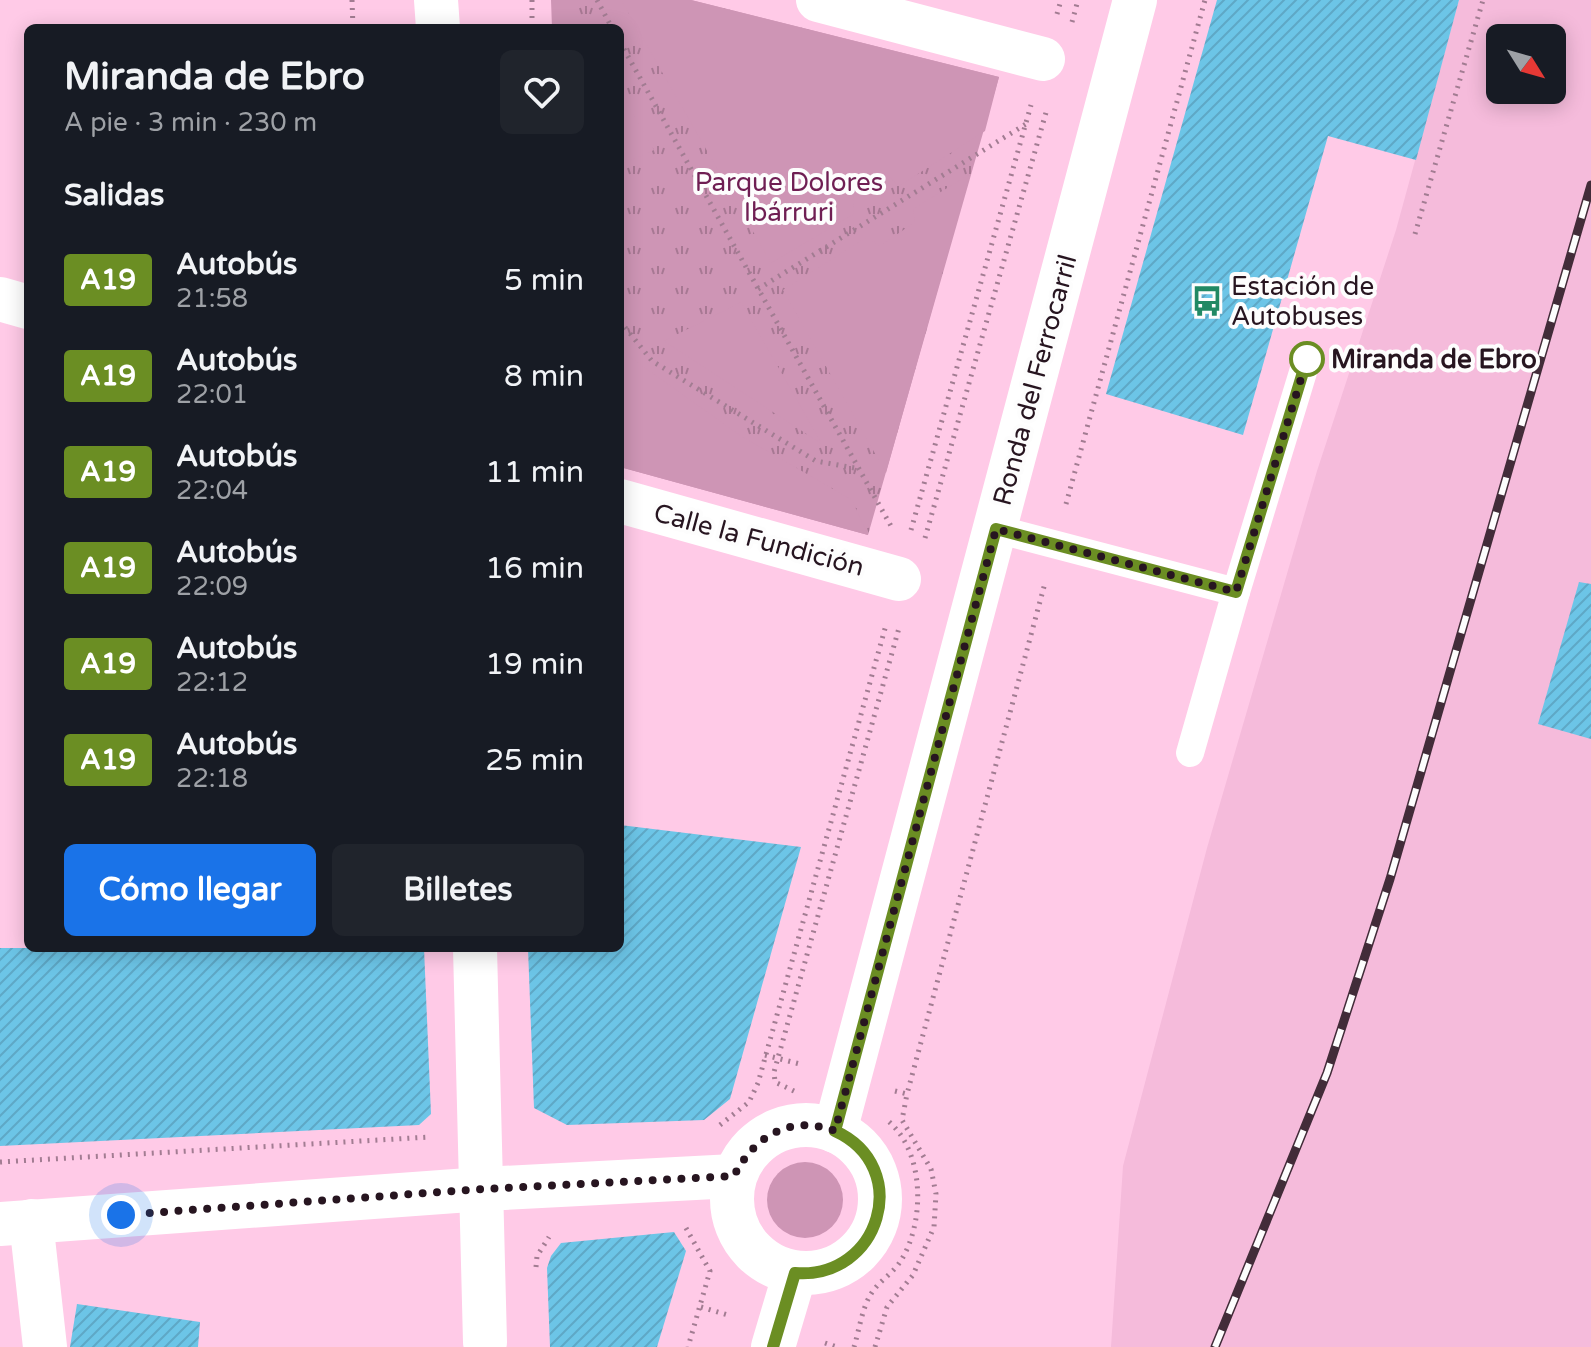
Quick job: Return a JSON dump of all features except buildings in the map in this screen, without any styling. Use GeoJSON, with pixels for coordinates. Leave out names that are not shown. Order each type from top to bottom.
{"type":"FeatureCollection","features":[{"type":"Feature","properties":{"kind":"street"},"geometry":{"type":"LineString","coordinates":[[436,0],[438,24]]}},
{"type":"Feature","properties":{"kind":"street"},"geometry":{"type":"LineString","coordinates":[[818,0],[1043,59]]}},
{"type":"Feature","properties":{"kind":"street","name":"Ronda del Ferrocarril"},"geometry":{"type":"LineString","coordinates":[[835,1131],[1135,0]]}},
{"type":"Feature","properties":{"kind":"street"},"geometry":{"type":"LineString","coordinates":[[0,299],[24,306]]}},
{"type":"Feature","properties":{"kind":"street","name":"Calle la Fundición"},"geometry":{"type":"LineString","coordinates":[[624,502],[899,579]]}},
{"type":"Feature","properties":{"kind":"street"},"geometry":{"type":"LineString","coordinates":[[475,952],[485,1342]]}},
{"type":"Feature","properties":{"kind":"street"},"geometry":{"type":"LineString","coordinates":[[809,1125],[835,1131],[857,1145],[871,1164],[878,1183],[877,1223],[864,1246],[846,1262],[823,1272],[795,1273],[774,1268],[756,1255],[742,1239],[731,1205],[734,1176],[751,1149],[779,1129],[809,1125]]}},
{"type":"Feature","properties":{"kind":"street"},"geometry":{"type":"LineString","coordinates":[[45,1347],[15,1222],[483,1189],[734,1176]]}},
{"type":"Feature","properties":{"kind":"street"},"geometry":{"type":"LineString","coordinates":[[773,1347],[795,1273]]}},
{"type":"Feature","properties":{"kind":"lane"},"geometry":{"type":"LineString","coordinates":[[1190,753],[1307,359]]}},
{"type":"Feature","properties":{"kind":"lane"},"geometry":{"type":"LineString","coordinates":[[996,529],[1236,592]]}},
{"type":"Feature","properties":{"kind":"path"},"geometry":{"type":"LineString","coordinates":[[352,0],[353,24]]}},
{"type":"Feature","properties":{"kind":"path"},"geometry":{"type":"LineString","coordinates":[[532,0],[532,24]]}},
{"type":"Feature","properties":{"kind":"path"},"geometry":{"type":"LineString","coordinates":[[597,0],[610,24]]}},
{"type":"Feature","properties":{"kind":"path"},"geometry":{"type":"LineString","coordinates":[[875,1347],[887,1307],[913,1275],[934,1227],[936,1194],[931,1169],[902,1120],[907,1094],[1205,0]]}},
{"type":"Feature","properties":{"kind":"path"},"geometry":{"type":"LineString","coordinates":[[1415,234],[1483,0]]}},
{"type":"Feature","properties":{"kind":"path"},"geometry":{"type":"LineString","coordinates":[[624,49],[879,501]]}},
{"type":"Feature","properties":{"kind":"path"},"geometry":{"type":"LineString","coordinates":[[758,289],[1026,124]]}},
{"type":"Feature","properties":{"kind":"path"},"geometry":{"type":"LineString","coordinates":[[624,326],[652,361],[816,461],[861,469]]}},
{"type":"Feature","properties":{"kind":"path"},"geometry":{"type":"LineString","coordinates":[[713,1129],[730,1120],[749,1102],[762,1060]]}},
{"type":"Feature","properties":{"kind":"path"},"geometry":{"type":"LineString","coordinates":[[848,1077],[907,1094]]}},
{"type":"Feature","properties":{"kind":"path"},"geometry":{"type":"LineString","coordinates":[[0,1162],[442,1136]]}},
{"type":"Feature","properties":{"kind":"path"},"geometry":{"type":"LineString","coordinates":[[680,1180],[680,1217],[710,1271],[688,1347]]}},
{"type":"Feature","properties":{"kind":"path"},"geometry":{"type":"LineString","coordinates":[[535,1277],[537,1256],[546,1240],[560,1230]]}},
{"type":"Feature","properties":{"kind":"shaded area"},"geometry":{"type":"Polygon","coordinates":[[[1459,0],[1591,0],[1591,1347],[1111,1347],[1123,1166],[1207,848],[1317,471],[1396,230],[1459,0]]]}},
{"type":"Feature","properties":{"kind":"green space","name":"Parque Dolores Ibárruri"},"geometry":{"type":"Polygon","coordinates":[[[551,0],[691,0],[999,77],[868,535],[624,468],[624,24],[552,24],[551,0]]]}},
{"type":"Feature","properties":{"kind":"green space"},"geometry":{"type":"Polygon","coordinates":[[[621,0],[691,0],[999,77],[985,131],[899,186],[888,176],[853,197],[854,214],[771,263],[621,0]]]}},
{"type":"Feature","properties":{"kind":"green space"},"geometry":{"type":"Polygon","coordinates":[[[624,98],[654,150],[624,163],[624,98]]]}},
{"type":"Feature","properties":{"kind":"green space"},"geometry":{"type":"Polygon","coordinates":[[[970,174],[886,473],[783,290],[867,237],[880,246],[915,222],[913,209],[970,174]]]}},
{"type":"Feature","properties":{"kind":"green space"},"geometry":{"type":"Polygon","coordinates":[[[741,302],[822,444],[664,341],[741,302]]]}},
{"type":"Feature","properties":{"kind":"green space"},"geometry":{"type":"Polygon","coordinates":[[[624,353],[741,436],[852,500],[868,535],[624,468],[624,353]]]}},
{"type":"Feature","properties":{"kind":"green space"},"geometry":{"type":"Polygon","coordinates":[[[805,1162],[819,1165],[832,1173],[840,1186],[843,1200],[840,1214],[832,1227],[819,1235],[805,1238],[791,1235],[778,1227],[770,1214],[767,1200],[770,1186],[778,1173],[791,1165],[805,1162]]]}},
{"type":"Feature","properties":{"kind":"railway"},"geometry":{"type":"LineString","coordinates":[[1215,1347],[1327,1073],[1390,879],[1591,185]]}},
{"type":"Feature","properties":{"kind":"bus line","name":"A19"},"geometry":{"type":"LineString","coordinates":[[773,1347],[795,1273],[823,1272],[846,1262],[864,1246],[877,1223],[880,1203],[878,1183],[871,1164],[857,1145],[835,1131],[996,529],[1236,592],[1307,359]]}},
{"type":"Feature","properties":{"kind":"place","name":"Estación de Autobuses"},"geometry":{"type":"Point","coordinates":[1207,301]}},
{"type":"Feature","properties":{"kind":"place","name":"Miranda de Ebro"},"geometry":{"type":"Point","coordinates":[1307,359]}},
{"type":"Feature","properties":{"kind":"route"},"geometry":{"type":"LineString","coordinates":[[121,1215],[483,1189],[734,1176],[751,1149],[779,1129],[819,1125],[835,1131],[996,529],[1236,592],[1307,359]]}}]}
